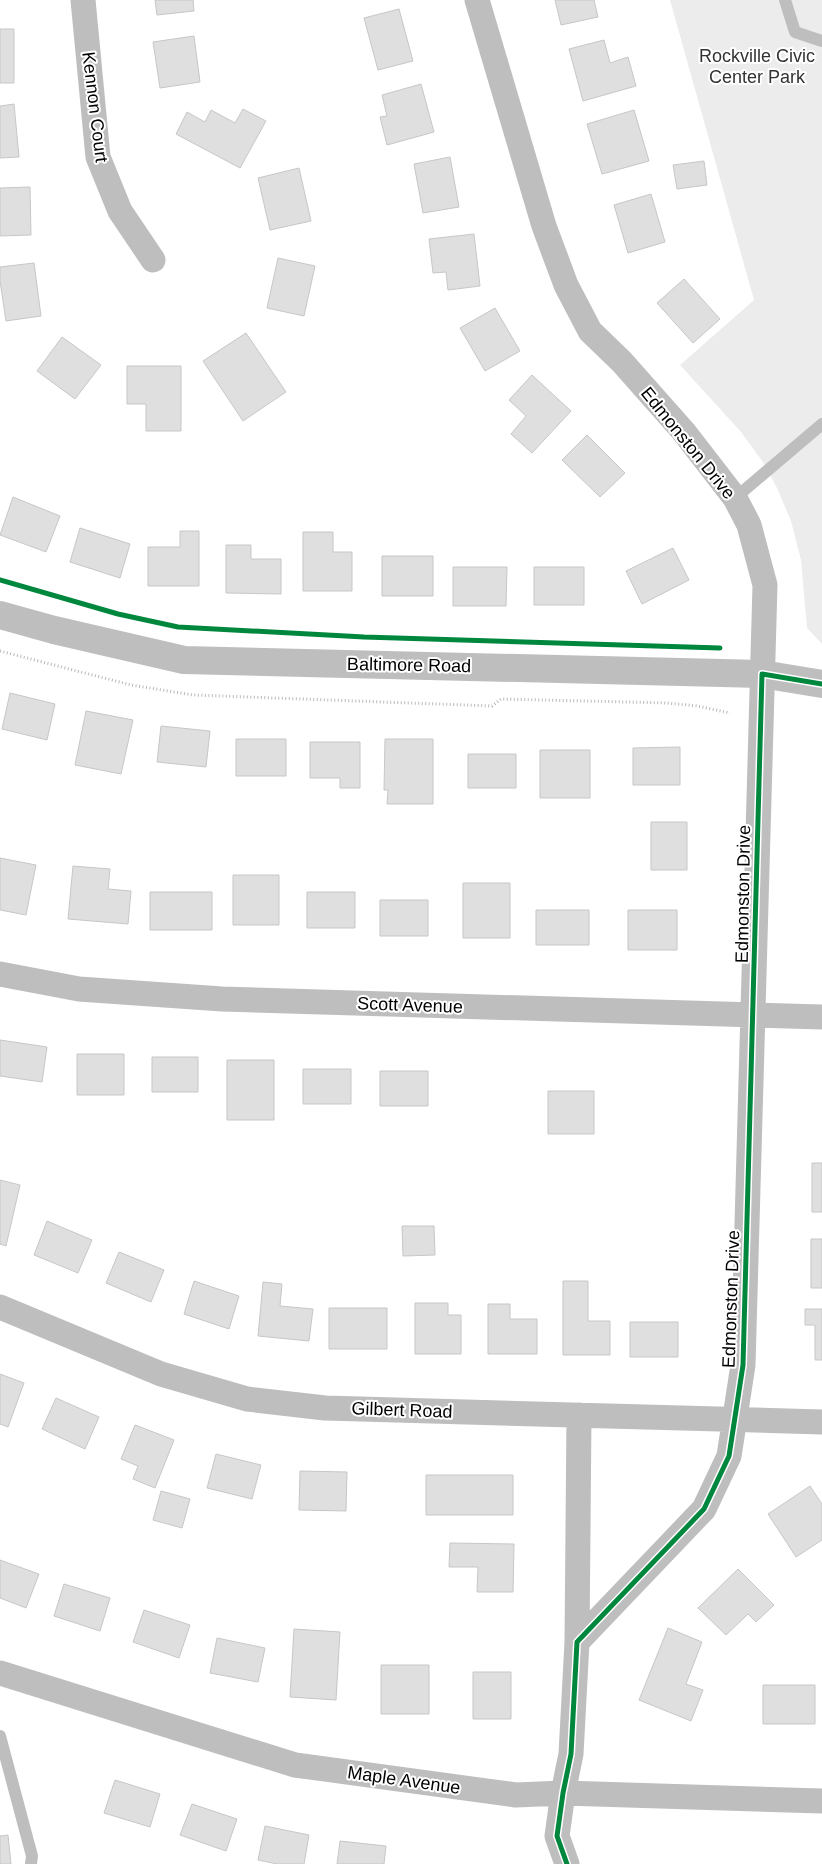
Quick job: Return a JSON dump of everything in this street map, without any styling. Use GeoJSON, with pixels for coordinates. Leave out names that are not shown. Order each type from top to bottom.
{"type":"FeatureCollection","features":[{"type":"Feature","properties":{"kind":"street","name":"Kennon Court"},"geometry":{"type":"LineString","coordinates":[[82,0],[98,157],[120,211],[153,260]]}},
{"type":"Feature","properties":{"kind":"street","name":"Edmonston Drive"},"geometry":{"type":"LineString","coordinates":[[477,0],[544,226],[566,285],[590,331],[622,362],[684,432],[735,498],[749,525],[765,585],[743,1365],[729,1456],[704,1509],[577,1642]]}},
{"type":"Feature","properties":{"kind":"street","name":"Baltimore Road"},"geometry":{"type":"LineString","coordinates":[[0,615],[54,630],[184,660],[762,674],[822,684]]}},
{"type":"Feature","properties":{"kind":"street","name":"Scott Avenue"},"geometry":{"type":"LineString","coordinates":[[0,974],[79,989],[222,999],[822,1017]]}},
{"type":"Feature","properties":{"kind":"street","name":"Gilbert Road"},"geometry":{"type":"LineString","coordinates":[[0,1307],[161,1374],[247,1399],[325,1408],[735,1418],[822,1422]]}},
{"type":"Feature","properties":{"kind":"street"},"geometry":{"type":"LineString","coordinates":[[567,1864],[557,1836],[563,1793],[572,1754],[577,1642],[580,1415]]}},
{"type":"Feature","properties":{"kind":"street","name":"Maple Avenue"},"geometry":{"type":"LineString","coordinates":[[0,1673],[295,1765],[516,1795],[563,1793],[822,1801]]}},
{"type":"Feature","properties":{"kind":"lane"},"geometry":{"type":"LineString","coordinates":[[785,0],[795,32],[822,41]]}},
{"type":"Feature","properties":{"kind":"lane"},"geometry":{"type":"LineString","coordinates":[[735,498],[822,424]]}},
{"type":"Feature","properties":{"kind":"lane"},"geometry":{"type":"LineString","coordinates":[[0,1736],[32,1856],[31,1864]]}},
{"type":"Feature","properties":{"kind":"green space","name":"Rockville Civic Center Park"},"geometry":{"type":"Polygon","coordinates":[[[670,0],[822,0],[822,644],[807,628],[801,560],[791,521],[777,488],[763,462],[741,432],[680,365],[754,300],[670,0]]]}},
{"type":"Feature","properties":{"kind":"building"},"geometry":{"type":"Polygon","coordinates":[[[155,0],[193,0],[194,11],[157,15],[155,0]]]}},
{"type":"Feature","properties":{"kind":"building"},"geometry":{"type":"Polygon","coordinates":[[[555,0],[594,0],[598,17],[561,25],[555,0]]]}},
{"type":"Feature","properties":{"kind":"building"},"geometry":{"type":"Polygon","coordinates":[[[399,9],[413,61],[378,70],[364,18],[399,9]]]}},
{"type":"Feature","properties":{"kind":"building"},"geometry":{"type":"Polygon","coordinates":[[[0,29],[14,29],[14,83],[0,83],[0,29]]]}},
{"type":"Feature","properties":{"kind":"building"},"geometry":{"type":"Polygon","coordinates":[[[194,36],[200,82],[160,88],[153,42],[194,36]]]}},
{"type":"Feature","properties":{"kind":"building"},"geometry":{"type":"Polygon","coordinates":[[[604,40],[610,63],[628,57],[636,86],[583,101],[569,49],[604,40]]]}},
{"type":"Feature","properties":{"kind":"building"},"geometry":{"type":"Polygon","coordinates":[[[421,84],[434,132],[387,145],[380,117],[387,116],[382,95],[421,84]]]}},
{"type":"Feature","properties":{"kind":"building"},"geometry":{"type":"Polygon","coordinates":[[[14,104],[19,157],[0,158],[0,106],[14,104]]]}},
{"type":"Feature","properties":{"kind":"building"},"geometry":{"type":"Polygon","coordinates":[[[243,109],[266,121],[240,168],[176,134],[187,112],[205,122],[211,110],[235,123],[243,109]]]}},
{"type":"Feature","properties":{"kind":"building"},"geometry":{"type":"Polygon","coordinates":[[[634,110],[649,161],[602,174],[587,124],[634,110]]]}},
{"type":"Feature","properties":{"kind":"building"},"geometry":{"type":"Polygon","coordinates":[[[450,157],[459,207],[423,213],[414,164],[450,157]]]}},
{"type":"Feature","properties":{"kind":"building"},"geometry":{"type":"Polygon","coordinates":[[[704,161],[707,185],[677,189],[673,165],[704,161]]]}},
{"type":"Feature","properties":{"kind":"building"},"geometry":{"type":"Polygon","coordinates":[[[299,168],[311,221],[270,230],[258,178],[299,168]]]}},
{"type":"Feature","properties":{"kind":"building"},"geometry":{"type":"Polygon","coordinates":[[[30,187],[31,235],[0,236],[0,188],[30,187]]]}},
{"type":"Feature","properties":{"kind":"building"},"geometry":{"type":"Polygon","coordinates":[[[651,194],[665,242],[628,253],[614,205],[651,194]]]}},
{"type":"Feature","properties":{"kind":"building"},"geometry":{"type":"Polygon","coordinates":[[[474,234],[480,286],[448,290],[446,272],[433,273],[429,239],[474,234]]]}},
{"type":"Feature","properties":{"kind":"building"},"geometry":{"type":"Polygon","coordinates":[[[278,258],[315,266],[304,316],[267,308],[278,258]]]}},
{"type":"Feature","properties":{"kind":"building"},"geometry":{"type":"Polygon","coordinates":[[[34,263],[41,316],[6,321],[0,281],[0,267],[34,263]]]}},
{"type":"Feature","properties":{"kind":"building"},"geometry":{"type":"Polygon","coordinates":[[[684,279],[720,319],[693,343],[657,303],[684,279]]]}},
{"type":"Feature","properties":{"kind":"building"},"geometry":{"type":"Polygon","coordinates":[[[495,308],[520,351],[485,371],[460,328],[495,308]]]}},
{"type":"Feature","properties":{"kind":"building"},"geometry":{"type":"Polygon","coordinates":[[[246,333],[286,392],[243,421],[203,361],[246,333]]]}},
{"type":"Feature","properties":{"kind":"building"},"geometry":{"type":"Polygon","coordinates":[[[62,337],[101,365],[75,399],[37,371],[62,337]]]}},
{"type":"Feature","properties":{"kind":"building"},"geometry":{"type":"Polygon","coordinates":[[[127,366],[181,366],[181,431],[146,431],[146,404],[127,404],[127,366]]]}},
{"type":"Feature","properties":{"kind":"building"},"geometry":{"type":"Polygon","coordinates":[[[532,375],[571,411],[532,453],[511,434],[526,416],[509,400],[532,375]]]}},
{"type":"Feature","properties":{"kind":"building"},"geometry":{"type":"Polygon","coordinates":[[[587,435],[625,473],[600,497],[562,460],[587,435]]]}},
{"type":"Feature","properties":{"kind":"building"},"geometry":{"type":"Polygon","coordinates":[[[13,497],[60,516],[46,552],[0,535],[13,497]]]}},
{"type":"Feature","properties":{"kind":"building"},"geometry":{"type":"Polygon","coordinates":[[[80,528],[130,544],[120,578],[70,562],[80,528]]]}},
{"type":"Feature","properties":{"kind":"building"},"geometry":{"type":"Polygon","coordinates":[[[180,531],[199,531],[199,586],[148,586],[148,547],[180,547],[180,531]]]}},
{"type":"Feature","properties":{"kind":"building"},"geometry":{"type":"Polygon","coordinates":[[[303,532],[333,532],[333,552],[352,552],[352,591],[303,591],[303,532]]]}},
{"type":"Feature","properties":{"kind":"building"},"geometry":{"type":"Polygon","coordinates":[[[226,545],[251,545],[251,559],[281,559],[281,594],[226,593],[226,545]]]}},
{"type":"Feature","properties":{"kind":"building"},"geometry":{"type":"Polygon","coordinates":[[[673,548],[689,580],[642,604],[626,571],[673,548]]]}},
{"type":"Feature","properties":{"kind":"building"},"geometry":{"type":"Polygon","coordinates":[[[382,556],[433,556],[433,596],[382,596],[382,556]]]}},
{"type":"Feature","properties":{"kind":"building"},"geometry":{"type":"Polygon","coordinates":[[[453,567],[507,567],[506,606],[453,606],[453,567]]]}},
{"type":"Feature","properties":{"kind":"building"},"geometry":{"type":"Polygon","coordinates":[[[534,567],[584,567],[584,605],[534,605],[534,567]]]}},
{"type":"Feature","properties":{"kind":"building"},"geometry":{"type":"Polygon","coordinates":[[[10,693],[55,704],[47,740],[2,729],[10,693]]]}},
{"type":"Feature","properties":{"kind":"building"},"geometry":{"type":"Polygon","coordinates":[[[86,711],[133,720],[121,774],[75,765],[86,711]]]}},
{"type":"Feature","properties":{"kind":"building"},"geometry":{"type":"Polygon","coordinates":[[[161,726],[210,731],[206,767],[157,762],[161,726]]]}},
{"type":"Feature","properties":{"kind":"building"},"geometry":{"type":"Polygon","coordinates":[[[236,739],[286,739],[286,776],[236,776],[236,739]]]}},
{"type":"Feature","properties":{"kind":"building"},"geometry":{"type":"Polygon","coordinates":[[[385,739],[433,739],[433,804],[387,804],[388,790],[384,790],[385,739]]]}},
{"type":"Feature","properties":{"kind":"building"},"geometry":{"type":"Polygon","coordinates":[[[310,742],[360,742],[360,788],[340,788],[340,778],[310,778],[310,742]]]}},
{"type":"Feature","properties":{"kind":"building"},"geometry":{"type":"Polygon","coordinates":[[[680,747],[680,785],[633,785],[633,748],[680,747]]]}},
{"type":"Feature","properties":{"kind":"building"},"geometry":{"type":"Polygon","coordinates":[[[540,750],[590,750],[590,798],[540,798],[540,750]]]}},
{"type":"Feature","properties":{"kind":"building"},"geometry":{"type":"Polygon","coordinates":[[[468,754],[516,754],[516,788],[468,788],[468,754]]]}},
{"type":"Feature","properties":{"kind":"building"},"geometry":{"type":"Polygon","coordinates":[[[651,822],[687,822],[687,870],[651,870],[651,822]]]}},
{"type":"Feature","properties":{"kind":"building"},"geometry":{"type":"Polygon","coordinates":[[[0,858],[36,865],[26,915],[0,910],[0,858]]]}},
{"type":"Feature","properties":{"kind":"building"},"geometry":{"type":"Polygon","coordinates":[[[73,866],[110,869],[108,889],[131,891],[128,924],[68,919],[73,866]]]}},
{"type":"Feature","properties":{"kind":"building"},"geometry":{"type":"Polygon","coordinates":[[[233,875],[279,875],[279,925],[233,925],[233,875]]]}},
{"type":"Feature","properties":{"kind":"building"},"geometry":{"type":"Polygon","coordinates":[[[463,883],[510,883],[510,938],[463,938],[463,883]]]}},
{"type":"Feature","properties":{"kind":"building"},"geometry":{"type":"Polygon","coordinates":[[[150,892],[212,892],[212,930],[150,930],[150,892]]]}},
{"type":"Feature","properties":{"kind":"building"},"geometry":{"type":"Polygon","coordinates":[[[307,892],[355,892],[355,928],[307,928],[307,892]]]}},
{"type":"Feature","properties":{"kind":"building"},"geometry":{"type":"Polygon","coordinates":[[[380,900],[428,900],[428,936],[380,936],[380,900]]]}},
{"type":"Feature","properties":{"kind":"building"},"geometry":{"type":"Polygon","coordinates":[[[536,910],[589,910],[589,945],[536,945],[536,910]]]}},
{"type":"Feature","properties":{"kind":"building"},"geometry":{"type":"Polygon","coordinates":[[[628,910],[677,910],[677,950],[628,950],[628,910]]]}},
{"type":"Feature","properties":{"kind":"building"},"geometry":{"type":"Polygon","coordinates":[[[0,1040],[47,1047],[42,1082],[0,1076],[0,1040]]]}},
{"type":"Feature","properties":{"kind":"building"},"geometry":{"type":"Polygon","coordinates":[[[77,1054],[124,1054],[124,1095],[77,1095],[77,1054]]]}},
{"type":"Feature","properties":{"kind":"building"},"geometry":{"type":"Polygon","coordinates":[[[152,1057],[198,1057],[198,1092],[152,1092],[152,1057]]]}},
{"type":"Feature","properties":{"kind":"building"},"geometry":{"type":"Polygon","coordinates":[[[227,1060],[274,1060],[274,1120],[227,1120],[227,1060]]]}},
{"type":"Feature","properties":{"kind":"building"},"geometry":{"type":"Polygon","coordinates":[[[303,1069],[351,1069],[351,1104],[303,1104],[303,1069]]]}},
{"type":"Feature","properties":{"kind":"building"},"geometry":{"type":"Polygon","coordinates":[[[380,1071],[428,1071],[428,1106],[380,1106],[380,1071]]]}},
{"type":"Feature","properties":{"kind":"building"},"geometry":{"type":"Polygon","coordinates":[[[548,1091],[594,1091],[594,1134],[548,1134],[548,1091]]]}},
{"type":"Feature","properties":{"kind":"building"},"geometry":{"type":"Polygon","coordinates":[[[812,1163],[822,1163],[822,1212],[812,1212],[812,1163]]]}},
{"type":"Feature","properties":{"kind":"building"},"geometry":{"type":"Polygon","coordinates":[[[0,1180],[20,1185],[6,1246],[0,1244],[0,1180]]]}},
{"type":"Feature","properties":{"kind":"building"},"geometry":{"type":"Polygon","coordinates":[[[47,1221],[92,1240],[78,1273],[34,1255],[47,1221]]]}},
{"type":"Feature","properties":{"kind":"building"},"geometry":{"type":"Polygon","coordinates":[[[402,1226],[434,1226],[435,1255],[403,1256],[402,1226]]]}},
{"type":"Feature","properties":{"kind":"building"},"geometry":{"type":"Polygon","coordinates":[[[811,1239],[822,1239],[822,1288],[811,1288],[811,1239]]]}},
{"type":"Feature","properties":{"kind":"building"},"geometry":{"type":"Polygon","coordinates":[[[119,1252],[164,1270],[151,1302],[106,1283],[119,1252]]]}},
{"type":"Feature","properties":{"kind":"building"},"geometry":{"type":"Polygon","coordinates":[[[194,1281],[239,1296],[229,1329],[184,1314],[194,1281]]]}},
{"type":"Feature","properties":{"kind":"building"},"geometry":{"type":"Polygon","coordinates":[[[563,1281],[588,1281],[588,1321],[610,1321],[610,1355],[563,1355],[563,1281]]]}},
{"type":"Feature","properties":{"kind":"building"},"geometry":{"type":"Polygon","coordinates":[[[263,1282],[282,1284],[280,1306],[313,1309],[309,1341],[258,1336],[263,1282]]]}},
{"type":"Feature","properties":{"kind":"building"},"geometry":{"type":"Polygon","coordinates":[[[415,1303],[448,1303],[448,1315],[461,1315],[461,1354],[415,1354],[415,1303]]]}},
{"type":"Feature","properties":{"kind":"building"},"geometry":{"type":"Polygon","coordinates":[[[488,1304],[510,1304],[510,1319],[537,1319],[537,1354],[488,1354],[488,1304]]]}},
{"type":"Feature","properties":{"kind":"building"},"geometry":{"type":"Polygon","coordinates":[[[329,1308],[387,1308],[387,1349],[329,1349],[329,1308]]]}},
{"type":"Feature","properties":{"kind":"building"},"geometry":{"type":"Polygon","coordinates":[[[805,1309],[822,1309],[822,1360],[815,1360],[815,1325],[805,1325],[805,1309]]]}},
{"type":"Feature","properties":{"kind":"building"},"geometry":{"type":"Polygon","coordinates":[[[630,1322],[678,1322],[678,1357],[630,1357],[630,1322]]]}},
{"type":"Feature","properties":{"kind":"building"},"geometry":{"type":"Polygon","coordinates":[[[0,1374],[24,1383],[8,1427],[0,1424],[0,1374]]]}},
{"type":"Feature","properties":{"kind":"building"},"geometry":{"type":"Polygon","coordinates":[[[56,1398],[99,1417],[85,1449],[42,1429],[56,1398]]]}},
{"type":"Feature","properties":{"kind":"building"},"geometry":{"type":"Polygon","coordinates":[[[135,1425],[174,1440],[155,1488],[133,1479],[138,1466],[121,1459],[135,1425]]]}},
{"type":"Feature","properties":{"kind":"building"},"geometry":{"type":"Polygon","coordinates":[[[216,1454],[261,1465],[252,1499],[207,1488],[216,1454]]]}},
{"type":"Feature","properties":{"kind":"building"},"geometry":{"type":"Polygon","coordinates":[[[300,1471],[347,1472],[346,1511],[299,1510],[300,1471]]]}},
{"type":"Feature","properties":{"kind":"building"},"geometry":{"type":"Polygon","coordinates":[[[426,1475],[513,1475],[513,1515],[426,1515],[426,1475]]]}},
{"type":"Feature","properties":{"kind":"building"},"geometry":{"type":"Polygon","coordinates":[[[810,1486],[822,1504],[822,1540],[796,1557],[768,1514],[810,1486]]]}},
{"type":"Feature","properties":{"kind":"building"},"geometry":{"type":"Polygon","coordinates":[[[161,1491],[190,1499],[182,1528],[153,1520],[161,1491]]]}},
{"type":"Feature","properties":{"kind":"building"},"geometry":{"type":"Polygon","coordinates":[[[450,1543],[514,1544],[513,1592],[477,1592],[478,1567],[449,1567],[450,1543]]]}},
{"type":"Feature","properties":{"kind":"building"},"geometry":{"type":"Polygon","coordinates":[[[0,1560],[39,1574],[26,1608],[0,1598],[0,1560]]]}},
{"type":"Feature","properties":{"kind":"building"},"geometry":{"type":"Polygon","coordinates":[[[738,1569],[774,1605],[756,1622],[748,1614],[726,1635],[698,1608],[738,1569]]]}},
{"type":"Feature","properties":{"kind":"building"},"geometry":{"type":"Polygon","coordinates":[[[64,1584],[110,1598],[100,1631],[54,1616],[64,1584]]]}},
{"type":"Feature","properties":{"kind":"building"},"geometry":{"type":"Polygon","coordinates":[[[144,1610],[190,1625],[179,1658],[133,1642],[144,1610]]]}},
{"type":"Feature","properties":{"kind":"building"},"geometry":{"type":"Polygon","coordinates":[[[668,1628],[702,1642],[686,1684],[703,1690],[691,1721],[639,1700],[668,1628]]]}},
{"type":"Feature","properties":{"kind":"building"},"geometry":{"type":"Polygon","coordinates":[[[294,1629],[340,1632],[336,1700],[290,1697],[294,1629]]]}},
{"type":"Feature","properties":{"kind":"building"},"geometry":{"type":"Polygon","coordinates":[[[217,1638],[265,1648],[258,1682],[210,1673],[217,1638]]]}},
{"type":"Feature","properties":{"kind":"building"},"geometry":{"type":"Polygon","coordinates":[[[381,1665],[429,1665],[429,1714],[381,1714],[381,1665]]]}},
{"type":"Feature","properties":{"kind":"building"},"geometry":{"type":"Polygon","coordinates":[[[473,1672],[511,1672],[511,1719],[473,1719],[473,1672]]]}},
{"type":"Feature","properties":{"kind":"building"},"geometry":{"type":"Polygon","coordinates":[[[763,1685],[815,1685],[815,1724],[763,1724],[763,1685]]]}},
{"type":"Feature","properties":{"kind":"building"},"geometry":{"type":"Polygon","coordinates":[[[115,1780],[160,1794],[150,1827],[104,1813],[115,1780]]]}},
{"type":"Feature","properties":{"kind":"building"},"geometry":{"type":"Polygon","coordinates":[[[192,1804],[237,1819],[226,1851],[180,1835],[192,1804]]]}},
{"type":"Feature","properties":{"kind":"building"},"geometry":{"type":"Polygon","coordinates":[[[265,1826],[309,1835],[304,1864],[277,1864],[258,1860],[265,1826]]]}},
{"type":"Feature","properties":{"kind":"building"},"geometry":{"type":"Polygon","coordinates":[[[8,1835],[11,1864],[0,1864],[0,1836],[8,1835]]]}},
{"type":"Feature","properties":{"kind":"building"},"geometry":{"type":"Polygon","coordinates":[[[340,1841],[386,1846],[384,1864],[337,1864],[340,1841]]]}},
{"type":"Feature","properties":{"kind":"cycle path"},"geometry":{"type":"LineString","coordinates":[[0,580],[118,614],[178,627],[364,637],[720,648]]}},
{"type":"Feature","properties":{"kind":"cycle path"},"geometry":{"type":"LineString","coordinates":[[567,1864],[557,1836],[571,1754],[577,1642],[704,1509],[729,1456],[743,1365],[762,674],[822,684]]}}]}
